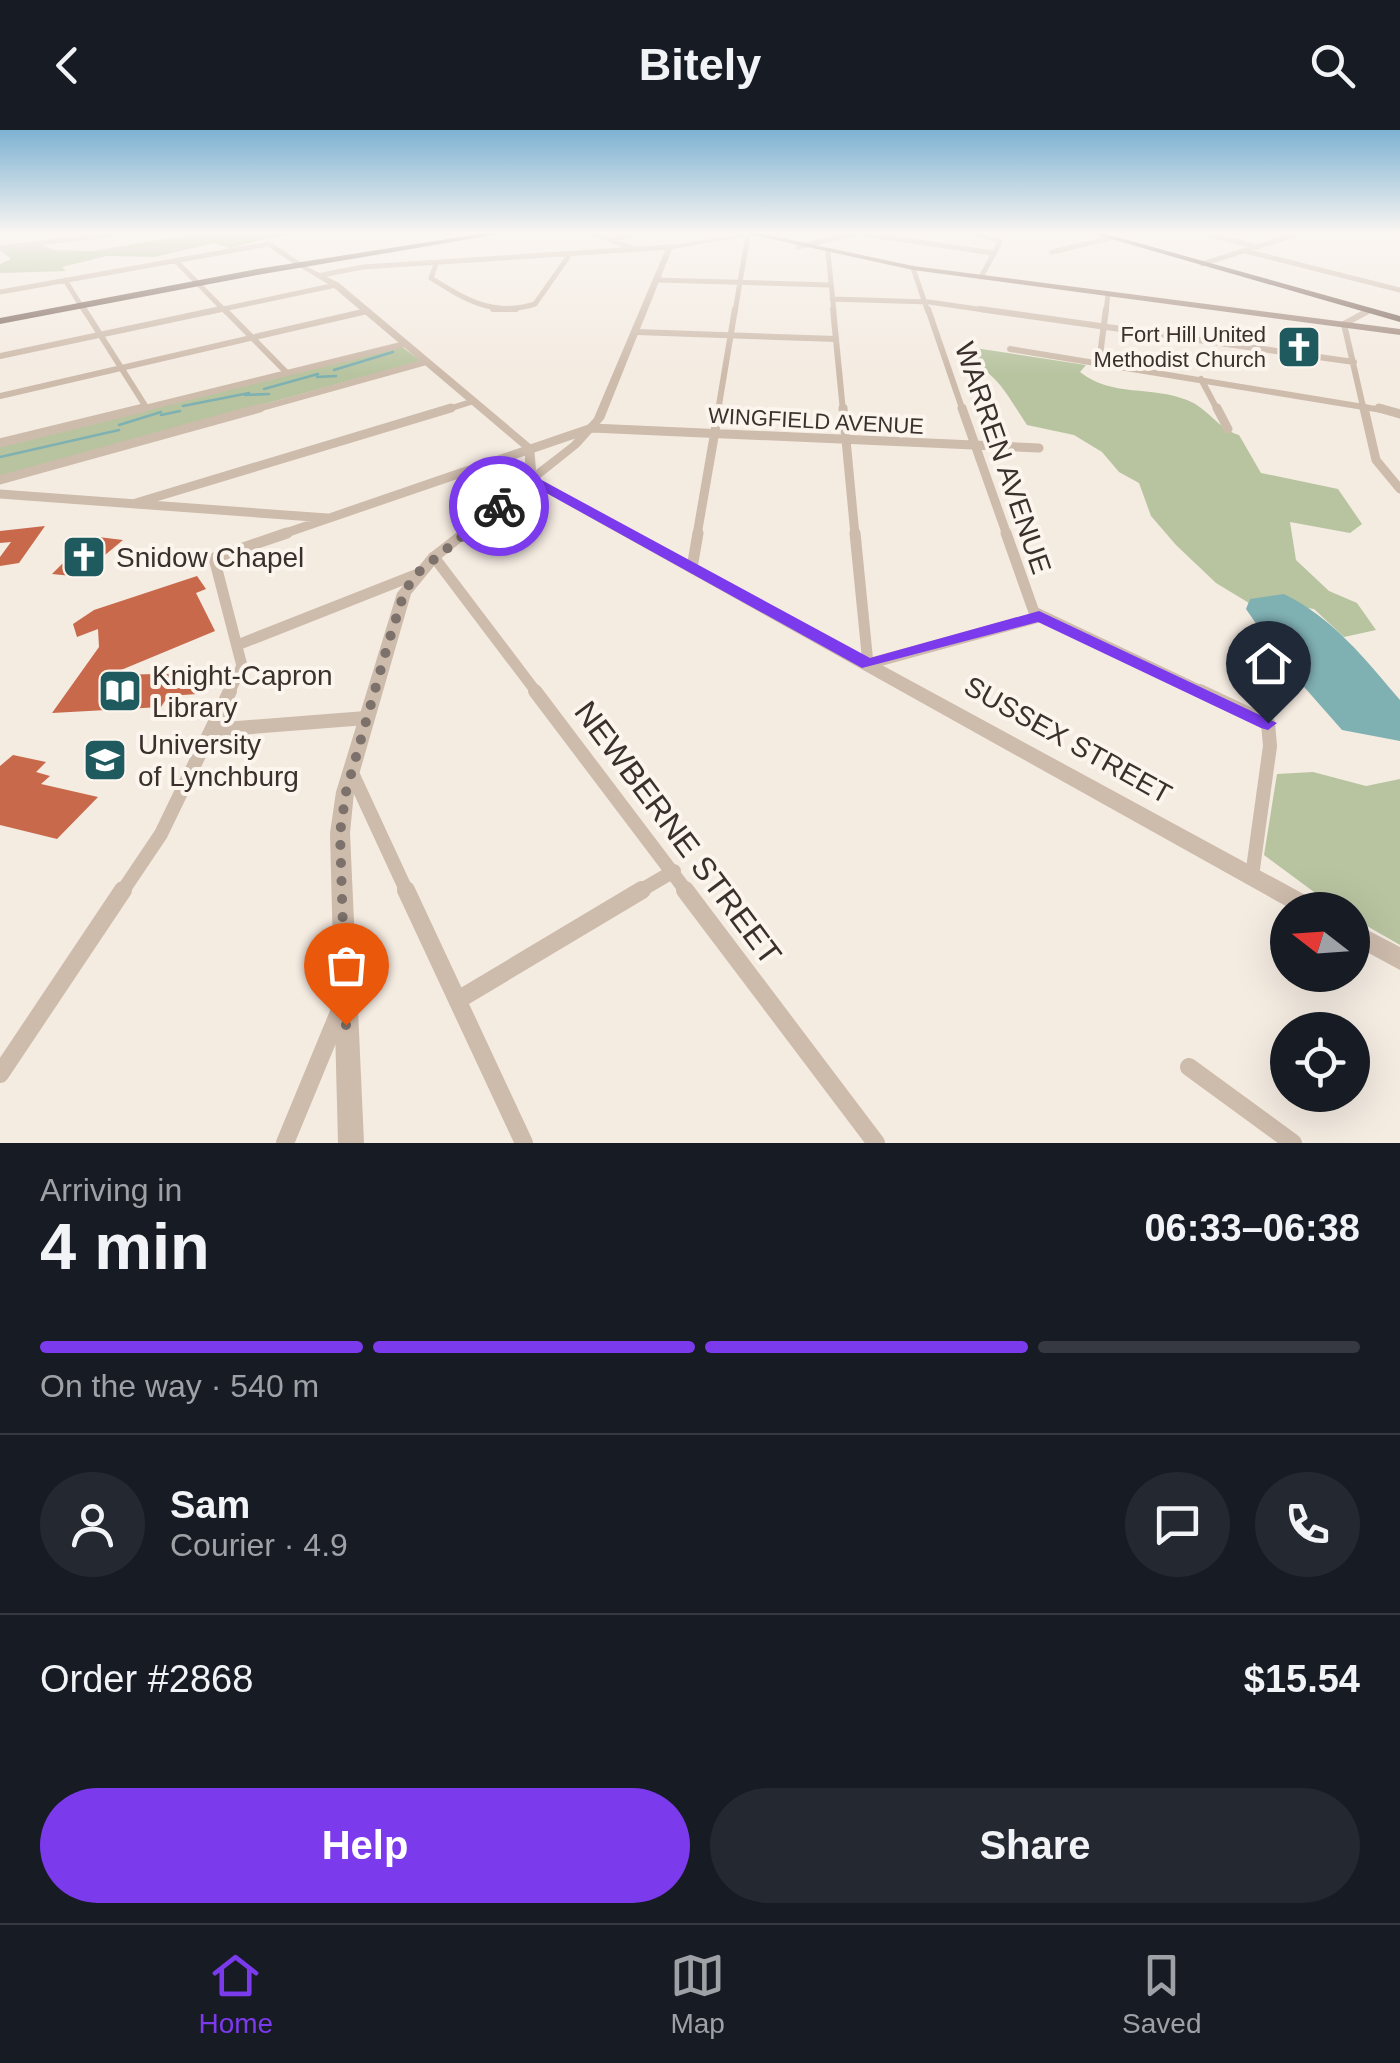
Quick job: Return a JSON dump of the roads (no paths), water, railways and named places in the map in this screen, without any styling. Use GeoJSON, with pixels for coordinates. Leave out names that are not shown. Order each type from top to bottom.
{"type":"FeatureCollection","features":[{"type":"Feature","properties":{"kind":"main road"},"geometry":{"type":"LineString","coordinates":[[0,321],[236,279]]}},
{"type":"Feature","properties":{"kind":"main road"},"geometry":{"type":"LineString","coordinates":[[998,279],[1400,332]]}},
{"type":"Feature","properties":{"kind":"main road"},"geometry":{"type":"LineString","coordinates":[[1256,279],[1400,320]]}},
{"type":"Feature","properties":{"kind":"street"},"geometry":{"type":"LineString","coordinates":[[0,292],[70,279]]}},
{"type":"Feature","properties":{"kind":"street"},"geometry":{"type":"LineString","coordinates":[[193,279],[287,372]]}},
{"type":"Feature","properties":{"kind":"street"},"geometry":{"type":"LineString","coordinates":[[326,279],[530,450],[531,479]]}},
{"type":"Feature","properties":{"kind":"street"},"geometry":{"type":"LineString","coordinates":[[433,279],[481,310],[495,311],[535,304],[552,279]]}},
{"type":"Feature","properties":{"kind":"street"},"geometry":{"type":"LineString","coordinates":[[830,279],[868,664],[1039,616]]}},
{"type":"Feature","properties":{"kind":"street","name":"WARREN AVENUE"},"geometry":{"type":"LineString","coordinates":[[917,279],[1031,606],[1039,616],[1268,723],[1270,746],[1252,876]]}},
{"type":"Feature","properties":{"kind":"street"},"geometry":{"type":"LineString","coordinates":[[1357,279],[1400,290]]}},
{"type":"Feature","properties":{"kind":"street"},"geometry":{"type":"LineString","coordinates":[[66,280],[146,407]]}},
{"type":"Feature","properties":{"kind":"street"},"geometry":{"type":"LineString","coordinates":[[351,1143],[340,833],[366,718],[398,610],[415,575],[592,428],[656,280],[830,285]]}},
{"type":"Feature","properties":{"kind":"street"},"geometry":{"type":"LineString","coordinates":[[692,568],[740,282]]}},
{"type":"Feature","properties":{"kind":"street"},"geometry":{"type":"LineString","coordinates":[[0,356],[336,285]]}},
{"type":"Feature","properties":{"kind":"street"},"geometry":{"type":"LineString","coordinates":[[1098,363],[1108,294]]}},
{"type":"Feature","properties":{"kind":"street"},"geometry":{"type":"LineString","coordinates":[[832,299],[925,302],[1354,362]]}},
{"type":"Feature","properties":{"kind":"street"},"geometry":{"type":"LineString","coordinates":[[0,396],[367,311]]}},
{"type":"Feature","properties":{"kind":"street"},"geometry":{"type":"LineString","coordinates":[[1368,311],[1344,324],[1376,460],[1400,489]]}},
{"type":"Feature","properties":{"kind":"street"},"geometry":{"type":"LineString","coordinates":[[636,332],[836,339]]}},
{"type":"Feature","properties":{"kind":"street"},"geometry":{"type":"LineString","coordinates":[[0,443],[405,344]]}},
{"type":"Feature","properties":{"kind":"street"},"geometry":{"type":"LineString","coordinates":[[1010,349],[1365,404],[1400,414]]}},
{"type":"Feature","properties":{"kind":"street"},"geometry":{"type":"LineString","coordinates":[[0,480],[426,362]]}},
{"type":"Feature","properties":{"kind":"street"},"geometry":{"type":"LineString","coordinates":[[1201,380],[1228,429]]}},
{"type":"Feature","properties":{"kind":"street"},"geometry":{"type":"LineString","coordinates":[[136,504],[474,400]]}},
{"type":"Feature","properties":{"kind":"street"},"geometry":{"type":"LineString","coordinates":[[0,1074],[161,834],[242,666],[240,644],[214,558],[592,428]]}},
{"type":"Feature","properties":{"kind":"street","name":"WINGFIELD AVENUE"},"geometry":{"type":"LineString","coordinates":[[592,428],[1040,448]]}},
{"type":"Feature","properties":{"kind":"street","name":"SUSSEX STREET"},"geometry":{"type":"LineString","coordinates":[[531,479],[1281,892]]}},
{"type":"Feature","properties":{"kind":"street"},"geometry":{"type":"LineString","coordinates":[[0,494],[331,518]]}},
{"type":"Feature","properties":{"kind":"street","name":"NEWBERNE STREET"},"geometry":{"type":"LineString","coordinates":[[434,557],[876,1143]]}},
{"type":"Feature","properties":{"kind":"street"},"geometry":{"type":"LineString","coordinates":[[240,644],[415,575]]}},
{"type":"Feature","properties":{"kind":"street"},"geometry":{"type":"LineString","coordinates":[[213,730],[366,718]]}},
{"type":"Feature","properties":{"kind":"street"},"geometry":{"type":"LineString","coordinates":[[352,772],[524,1143]]}},
{"type":"Feature","properties":{"kind":"street"},"geometry":{"type":"LineString","coordinates":[[458,1000],[674,872]]}},
{"type":"Feature","properties":{"kind":"street"},"geometry":{"type":"LineString","coordinates":[[1370,942],[1400,958]]}},
{"type":"Feature","properties":{"kind":"street"},"geometry":{"type":"LineString","coordinates":[[286,1143],[345,997]]}},
{"type":"Feature","properties":{"kind":"street"},"geometry":{"type":"LineString","coordinates":[[1189,1066],[1293,1143]]}},
{"type":"Feature","properties":{"kind":"water"},"geometry":{"type":"Polygon","coordinates":[[[1284,594],[1333,627],[1400,700],[1400,741],[1342,730],[1283,663],[1246,609],[1250,599],[1284,594]]]}},
{"type":"Feature","properties":{"kind":"waterway"},"geometry":{"type":"LineString","coordinates":[[334,370],[393,352]]}},
{"type":"Feature","properties":{"kind":"waterway"},"geometry":{"type":"LineString","coordinates":[[264,389],[318,374]]}},
{"type":"Feature","properties":{"kind":"waterway"},"geometry":{"type":"LineString","coordinates":[[317,377],[336,376]]}},
{"type":"Feature","properties":{"kind":"waterway"},"geometry":{"type":"LineString","coordinates":[[183,406],[249,393]]}},
{"type":"Feature","properties":{"kind":"waterway"},"geometry":{"type":"LineString","coordinates":[[245,395],[269,394]]}},
{"type":"Feature","properties":{"kind":"waterway"},"geometry":{"type":"LineString","coordinates":[[161,415],[180,411]]}},
{"type":"Feature","properties":{"kind":"waterway"},"geometry":{"type":"LineString","coordinates":[[119,425],[161,412]]}},
{"type":"Feature","properties":{"kind":"waterway"},"geometry":{"type":"LineString","coordinates":[[0,457],[119,430]]}},
{"type":"Feature","properties":{"kind":"place","name":"Fort Hill United Methodist Church"},"geometry":{"type":"Point","coordinates":[1299,347]}},
{"type":"Feature","properties":{"kind":"place","name":"Snidow Chapel"},"geometry":{"type":"Point","coordinates":[84,557]}},
{"type":"Feature","properties":{"kind":"place","name":"Knight-Capron Library"},"geometry":{"type":"Point","coordinates":[120,691]}},
{"type":"Feature","properties":{"kind":"place","name":"University of Lynchburg"},"geometry":{"type":"Point","coordinates":[105,760]}}]}
